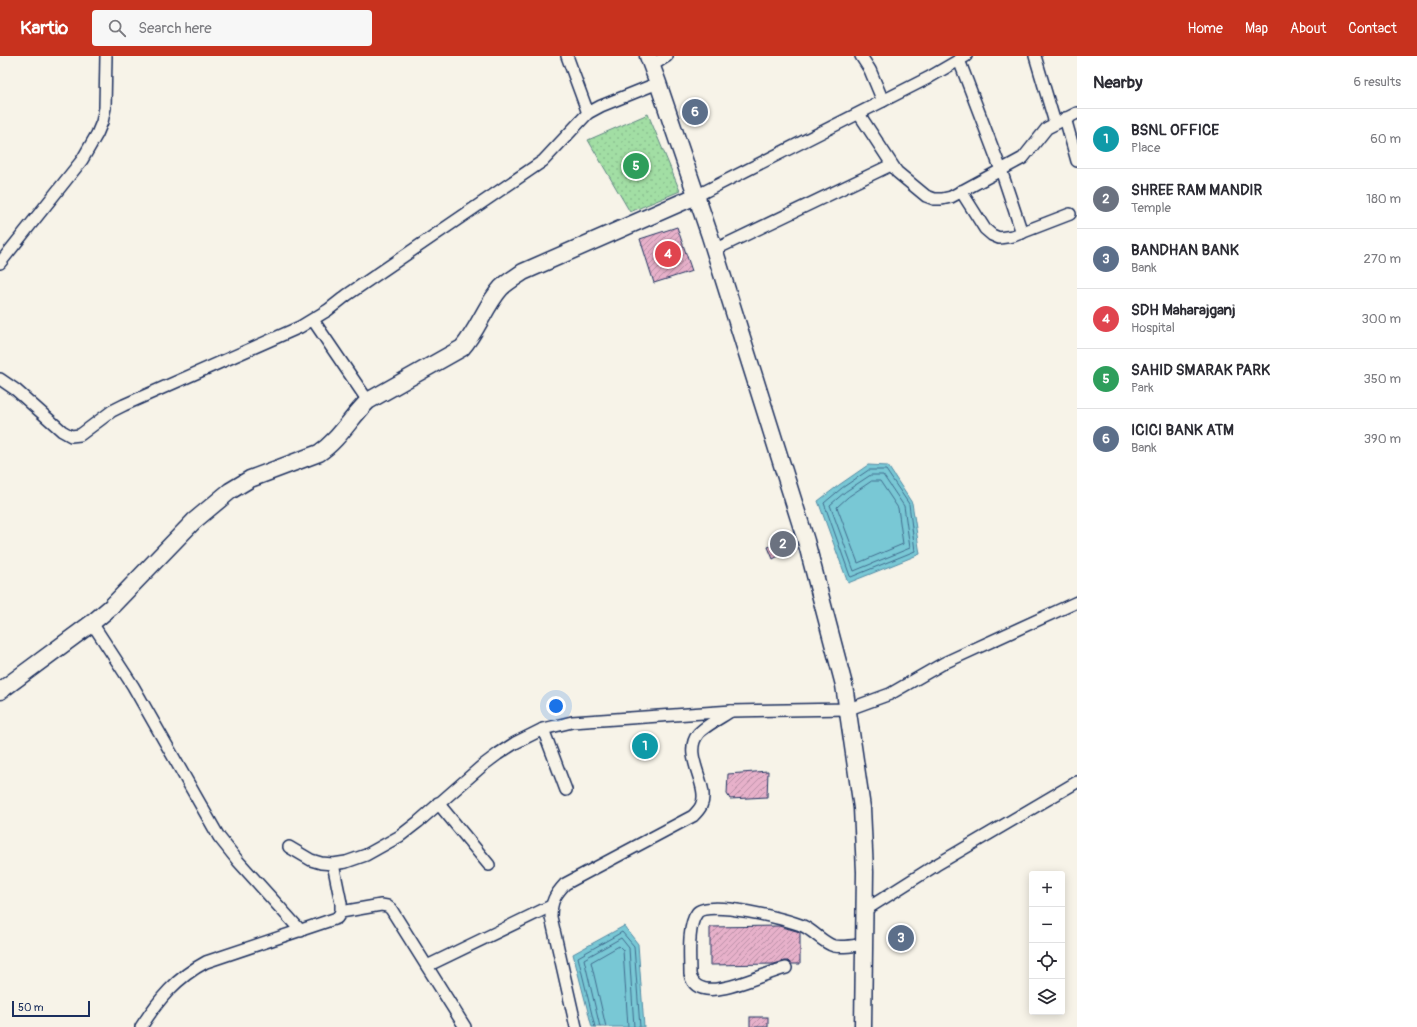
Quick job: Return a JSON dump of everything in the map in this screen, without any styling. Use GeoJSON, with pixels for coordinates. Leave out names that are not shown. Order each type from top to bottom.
{"type":"FeatureCollection","features":[{"type":"Feature","properties":{"kind":"street"},"geometry":{"type":"LineString","coordinates":[[0,264],[82,160],[97,134],[106,108],[106,56]]}},
{"type":"Feature","properties":{"kind":"street"},"geometry":{"type":"LineString","coordinates":[[567,56],[588,113]]}},
{"type":"Feature","properties":{"kind":"street"},"geometry":{"type":"LineString","coordinates":[[668,56],[649,61],[658,83],[714,250],[806,541],[844,685],[862,808],[865,872],[863,1027]]}},
{"type":"Feature","properties":{"kind":"street"},"geometry":{"type":"LineString","coordinates":[[861,56],[870,70],[883,101]]}},
{"type":"Feature","properties":{"kind":"street"},"geometry":{"type":"LineString","coordinates":[[1035,56],[1055,123]]}},
{"type":"Feature","properties":{"kind":"street"},"geometry":{"type":"LineString","coordinates":[[0,691],[92,623],[127,591],[194,521],[240,484],[323,450],[335,440],[368,401],[462,348],[471,338],[498,292],[523,272],[696,196],[859,114],[957,59],[1001,170],[1022,232]]}},
{"type":"Feature","properties":{"kind":"street"},"geometry":{"type":"LineString","coordinates":[[0,379],[16,390],[62,431],[70,436],[80,435],[112,411],[124,405],[313,320],[347,295],[543,161],[588,113],[601,106],[658,83]]}},
{"type":"Feature","properties":{"kind":"street"},"geometry":{"type":"LineString","coordinates":[[859,114],[891,164],[902,177],[926,196],[942,200],[1023,158],[1031,150],[1040,135],[1047,128],[1077,112]]}},
{"type":"Feature","properties":{"kind":"street"},"geometry":{"type":"LineString","coordinates":[[1065,118],[1076,155]]}},
{"type":"Feature","properties":{"kind":"street"},"geometry":{"type":"LineString","coordinates":[[714,250],[891,164]]}},
{"type":"Feature","properties":{"kind":"street"},"geometry":{"type":"LineString","coordinates":[[961,191],[985,230],[992,236],[999,238],[1006,238],[1070,214]]}},
{"type":"Feature","properties":{"kind":"street"},"geometry":{"type":"LineString","coordinates":[[313,320],[368,401]]}},
{"type":"Feature","properties":{"kind":"street"},"geometry":{"type":"LineString","coordinates":[[289,847],[312,860],[321,863],[332,864],[346,862],[366,855],[400,836],[498,754],[515,743],[543,729],[572,722],[732,711],[848,709],[890,694],[944,663],[1077,602]]}},
{"type":"Feature","properties":{"kind":"street"},"geometry":{"type":"LineString","coordinates":[[92,623],[134,686],[219,837],[238,861],[301,931]]}},
{"type":"Feature","properties":{"kind":"street"},"geometry":{"type":"LineString","coordinates":[[576,1027],[551,917],[551,906],[556,894],[565,884],[693,816],[702,805],[703,793],[692,752],[693,741],[699,733],[732,711]]}},
{"type":"Feature","properties":{"kind":"street"},"geometry":{"type":"LineString","coordinates":[[543,729],[566,790]]}},
{"type":"Feature","properties":{"kind":"street"},"geometry":{"type":"LineString","coordinates":[[865,910],[936,865],[1077,782]]}},
{"type":"Feature","properties":{"kind":"street"},"geometry":{"type":"LineString","coordinates":[[438,804],[489,865]]}},
{"type":"Feature","properties":{"kind":"street"},"geometry":{"type":"LineString","coordinates":[[141,1027],[171,987],[195,968],[206,962],[337,918],[341,912],[341,903],[332,864]]}},
{"type":"Feature","properties":{"kind":"street"},"geometry":{"type":"LineString","coordinates":[[341,912],[380,905],[391,908],[465,1027]]}},
{"type":"Feature","properties":{"kind":"street"},"geometry":{"type":"LineString","coordinates":[[427,966],[551,906]]}},
{"type":"Feature","properties":{"kind":"street"},"geometry":{"type":"LineString","coordinates":[[786,968],[767,973],[740,984],[704,990],[696,986],[692,981],[690,974],[691,929],[697,912],[704,908],[713,908],[756,913],[806,927],[836,946],[865,944]]}},
{"type":"Feature","properties":{"kind":"street"},"geometry":{"type":"LineString","coordinates":[[858,1027],[865,965]]}},
{"type":"Feature","properties":{"kind":"green space"},"geometry":{"type":"Polygon","coordinates":[[[648,114],[680,191],[630,212],[588,140],[648,114]]]}},
{"type":"Feature","properties":{"kind":"water"},"geometry":{"type":"Polygon","coordinates":[[[868,465],[888,466],[912,503],[920,554],[848,583],[818,501],[868,465]]]}},
{"type":"Feature","properties":{"kind":"water"},"geometry":{"type":"Polygon","coordinates":[[[624,926],[638,944],[644,1027],[592,1027],[573,954],[624,926]]]}},
{"type":"Feature","properties":{"kind":"building"},"geometry":{"type":"Polygon","coordinates":[[[701,104],[705,113],[687,120],[685,112],[701,104]]]}},
{"type":"Feature","properties":{"kind":"building"},"geometry":{"type":"Polygon","coordinates":[[[677,227],[692,271],[654,283],[640,239],[677,227]]]}},
{"type":"Feature","properties":{"kind":"building"},"geometry":{"type":"Polygon","coordinates":[[[786,534],[789,536],[794,551],[784,553],[773,559],[768,547],[778,542],[777,538],[786,534]]]}},
{"type":"Feature","properties":{"kind":"building"},"geometry":{"type":"Polygon","coordinates":[[[647,741],[653,752],[639,759],[634,750],[647,741]]]}},
{"type":"Feature","properties":{"kind":"building"},"geometry":{"type":"Polygon","coordinates":[[[768,771],[767,797],[730,799],[727,794],[728,774],[768,771]]]}},
{"type":"Feature","properties":{"kind":"building"},"geometry":{"type":"Polygon","coordinates":[[[779,926],[800,932],[800,964],[791,964],[788,961],[784,961],[774,964],[710,965],[710,927],[779,926]]]}},
{"type":"Feature","properties":{"kind":"building"},"geometry":{"type":"Polygon","coordinates":[[[750,1017],[768,1017],[768,1027],[750,1027],[750,1017]]]}},
{"type":"Feature","properties":{"kind":"place","name":"ICICI BANK ATM"},"geometry":{"type":"Point","coordinates":[695,112]}},
{"type":"Feature","properties":{"kind":"place","name":"SAHID SMARAK PARK"},"geometry":{"type":"Point","coordinates":[636,166]}},
{"type":"Feature","properties":{"kind":"place","name":"SDH Maharajganj"},"geometry":{"type":"Point","coordinates":[668,254]}},
{"type":"Feature","properties":{"kind":"place","name":"SHREE RAM MANDIR"},"geometry":{"type":"Point","coordinates":[783,544]}},
{"type":"Feature","properties":{"kind":"place","name":"BSNL OFFICE"},"geometry":{"type":"Point","coordinates":[645,746]}},
{"type":"Feature","properties":{"kind":"place","name":"BANDHAN BANK"},"geometry":{"type":"Point","coordinates":[901,938]}}]}
